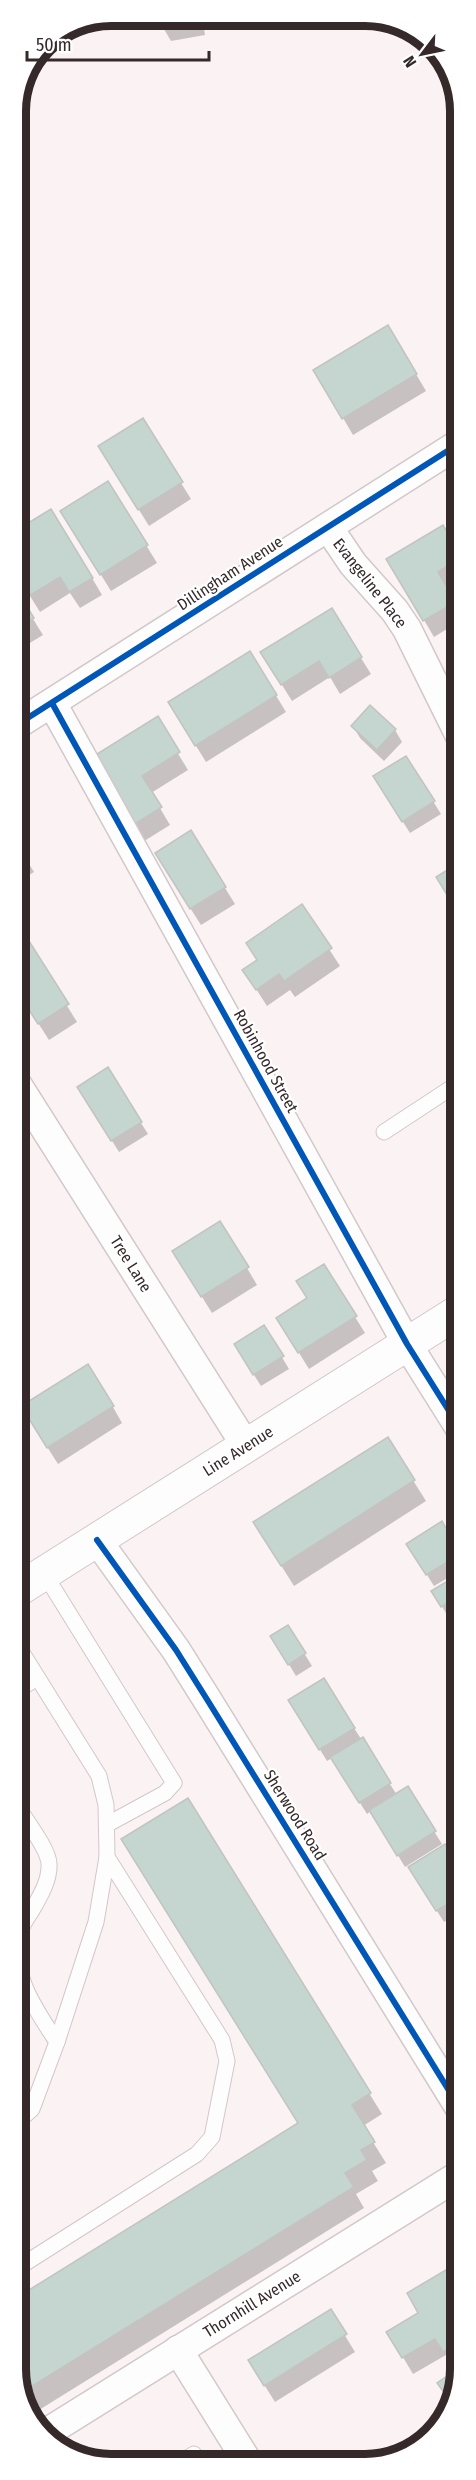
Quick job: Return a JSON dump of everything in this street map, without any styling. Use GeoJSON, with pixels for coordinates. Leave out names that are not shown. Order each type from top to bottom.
{"type":"FeatureCollection","features":[{"type":"Feature","properties":{"kind":"main road","name":"Line Avenue"},"geometry":{"type":"LineString","coordinates":[[25,1585],[450,1316]]}},
{"type":"Feature","properties":{"kind":"street","name":"Dillingham Avenue"},"geometry":{"type":"LineString","coordinates":[[26,719],[450,449]]}},
{"type":"Feature","properties":{"kind":"street","name":"Evangeline Place"},"geometry":{"type":"LineString","coordinates":[[327,527],[353,564],[395,611],[407,629],[450,716]]}},
{"type":"Feature","properties":{"kind":"street","name":"Robinhood Street"},"geometry":{"type":"LineString","coordinates":[[52,703],[407,1344],[450,1397]]}},
{"type":"Feature","properties":{"kind":"street","name":"Tree Lane"},"geometry":{"type":"LineString","coordinates":[[26,1098],[246,1446]]}},
{"type":"Feature","properties":{"kind":"street","name":"Sherwood Road"},"geometry":{"type":"LineString","coordinates":[[97,1540],[203,1692],[450,2092]]}},
{"type":"Feature","properties":{"kind":"street","name":"Thornhill Avenue"},"geometry":{"type":"LineString","coordinates":[[51,2430],[450,2181]]}},
{"type":"Feature","properties":{"kind":"street"},"geometry":{"type":"LineString","coordinates":[[178,2350],[243,2454]]}},
{"type":"Feature","properties":{"kind":"lane"},"geometry":{"type":"LineString","coordinates":[[384,1132],[450,1089]]}},
{"type":"Feature","properties":{"kind":"lane"},"geometry":{"type":"LineString","coordinates":[[44,1573],[174,1783],[165,1793],[108,1831]]}},
{"type":"Feature","properties":{"kind":"lane"},"geometry":{"type":"LineString","coordinates":[[25,1658],[99,1776],[106,1805],[108,1831],[107,1857],[96,1923],[57,2042],[32,2109],[25,2114]]}},
{"type":"Feature","properties":{"kind":"lane"},"geometry":{"type":"LineString","coordinates":[[25,1685],[37,1677]]}},
{"type":"Feature","properties":{"kind":"lane"},"geometry":{"type":"LineString","coordinates":[[25,1819],[50,1863],[41,1895],[25,1921]]}},
{"type":"Feature","properties":{"kind":"lane"},"geometry":{"type":"LineString","coordinates":[[25,2263],[197,2154],[212,2137],[226,2061],[222,2040],[107,1857]]}},
{"type":"Feature","properties":{"kind":"lane"},"geometry":{"type":"LineString","coordinates":[[25,1985],[29,2001]]}},
{"type":"Feature","properties":{"kind":"lane"},"geometry":{"type":"LineString","coordinates":[[25,1998],[57,2042]]}},
{"type":"Feature","properties":{"kind":"building"},"geometry":{"type":"Polygon","coordinates":[[[388,325],[417,374],[342,419],[313,370],[388,325]]]}},
{"type":"Feature","properties":{"kind":"building"},"geometry":{"type":"Polygon","coordinates":[[[143,418],[183,482],[138,510],[98,446],[143,418]]]}},
{"type":"Feature","properties":{"kind":"building"},"geometry":{"type":"Polygon","coordinates":[[[108,481],[148,545],[100,575],[60,511],[108,481]]]}},
{"type":"Feature","properties":{"kind":"building"},"geometry":{"type":"Polygon","coordinates":[[[51,509],[93,578],[69,592],[60,577],[29,596],[26,591],[26,524],[51,509]]]}},
{"type":"Feature","properties":{"kind":"building"},"geometry":{"type":"Polygon","coordinates":[[[443,525],[450,537],[450,564],[438,572],[450,592],[450,605],[423,621],[386,559],[443,525]]]}},
{"type":"Feature","properties":{"kind":"building"},"geometry":{"type":"Polygon","coordinates":[[[26,605],[34,618],[26,623],[26,605]]]}},
{"type":"Feature","properties":{"kind":"building"},"geometry":{"type":"Polygon","coordinates":[[[332,608],[362,657],[329,678],[319,661],[281,685],[260,652],[332,608]]]}},
{"type":"Feature","properties":{"kind":"building"},"geometry":{"type":"Polygon","coordinates":[[[250,651],[277,695],[195,746],[168,702],[250,651]]]}},
{"type":"Feature","properties":{"kind":"building"},"geometry":{"type":"Polygon","coordinates":[[[370,705],[396,729],[377,750],[351,726],[370,705]]]}},
{"type":"Feature","properties":{"kind":"building"},"geometry":{"type":"Polygon","coordinates":[[[158,716],[180,752],[142,776],[162,807],[130,827],[89,759],[158,716]]]}},
{"type":"Feature","properties":{"kind":"building"},"geometry":{"type":"Polygon","coordinates":[[[406,756],[435,801],[402,822],[373,776],[406,756]]]}},
{"type":"Feature","properties":{"kind":"building"},"geometry":{"type":"Polygon","coordinates":[[[191,830],[226,887],[190,909],[155,853],[191,830]]]}},
{"type":"Feature","properties":{"kind":"building"},"geometry":{"type":"Polygon","coordinates":[[[450,868],[450,900],[436,877],[450,868]]]}},
{"type":"Feature","properties":{"kind":"building"},"geometry":{"type":"Polygon","coordinates":[[[302,904],[332,948],[284,981],[279,974],[256,990],[242,970],[257,960],[246,943],[302,904]]]}},
{"type":"Feature","properties":{"kind":"building"},"geometry":{"type":"Polygon","coordinates":[[[26,936],[69,1004],[38,1024],[26,1005],[26,936]]]}},
{"type":"Feature","properties":{"kind":"building"},"geometry":{"type":"Polygon","coordinates":[[[108,1067],[142,1122],[111,1141],[77,1087],[108,1067]]]}},
{"type":"Feature","properties":{"kind":"building"},"geometry":{"type":"Polygon","coordinates":[[[220,1221],[249,1267],[201,1297],[172,1251],[220,1221]]]}},
{"type":"Feature","properties":{"kind":"building"},"geometry":{"type":"Polygon","coordinates":[[[324,1264],[357,1316],[298,1353],[276,1318],[307,1298],[296,1281],[324,1264]]]}},
{"type":"Feature","properties":{"kind":"building"},"geometry":{"type":"Polygon","coordinates":[[[264,1325],[284,1356],[253,1375],[234,1344],[264,1325]]]}},
{"type":"Feature","properties":{"kind":"building"},"geometry":{"type":"Polygon","coordinates":[[[88,1364],[114,1406],[47,1448],[25,1413],[25,1403],[88,1364]]]}},
{"type":"Feature","properties":{"kind":"building"},"geometry":{"type":"Polygon","coordinates":[[[388,1437],[415,1480],[281,1566],[253,1522],[388,1437]]]}},
{"type":"Feature","properties":{"kind":"building"},"geometry":{"type":"Polygon","coordinates":[[[442,1521],[450,1535],[450,1561],[426,1575],[406,1544],[442,1521]]]}},
{"type":"Feature","properties":{"kind":"building"},"geometry":{"type":"Polygon","coordinates":[[[450,1580],[450,1601],[441,1607],[431,1591],[450,1580]]]}},
{"type":"Feature","properties":{"kind":"building"},"geometry":{"type":"Polygon","coordinates":[[[288,1625],[306,1653],[288,1665],[270,1636],[288,1625]]]}},
{"type":"Feature","properties":{"kind":"building"},"geometry":{"type":"Polygon","coordinates":[[[324,1678],[355,1728],[319,1750],[288,1700],[324,1678]]]}},
{"type":"Feature","properties":{"kind":"building"},"geometry":{"type":"Polygon","coordinates":[[[363,1737],[391,1783],[359,1803],[330,1757],[363,1737]]]}},
{"type":"Feature","properties":{"kind":"building"},"geometry":{"type":"Polygon","coordinates":[[[408,1786],[436,1831],[397,1856],[369,1810],[408,1786]]]}},
{"type":"Feature","properties":{"kind":"building"},"geometry":{"type":"Polygon","coordinates":[[[188,1798],[371,2093],[352,2105],[375,2142],[361,2150],[367,2160],[345,2173],[354,2187],[28,2389],[25,2370],[25,2292],[298,2123],[121,1839],[188,1798]]]}},
{"type":"Feature","properties":{"kind":"building"},"geometry":{"type":"Polygon","coordinates":[[[445,1844],[450,1852],[450,1903],[436,1911],[408,1867],[445,1844]]]}},
{"type":"Feature","properties":{"kind":"building"},"geometry":{"type":"Polygon","coordinates":[[[450,2268],[450,2348],[443,2352],[435,2339],[402,2358],[386,2332],[418,2313],[407,2293],[450,2268]]]}},
{"type":"Feature","properties":{"kind":"building"},"geometry":{"type":"Polygon","coordinates":[[[331,2309],[347,2334],[264,2386],[248,2360],[331,2309]]]}},
{"type":"Feature","properties":{"kind":"building"},"geometry":{"type":"Polygon","coordinates":[[[450,2374],[446,2396],[437,2383],[450,2374]]]}},
{"type":"Feature","properties":{"kind":"cycle path"},"geometry":{"type":"LineString","coordinates":[[26,719],[450,449]]}},
{"type":"Feature","properties":{"kind":"cycle path"},"geometry":{"type":"LineString","coordinates":[[52,703],[407,1344],[450,1412]]}},
{"type":"Feature","properties":{"kind":"cycle path"},"geometry":{"type":"LineString","coordinates":[[97,1540],[176,1650],[450,2092]]}}]}
